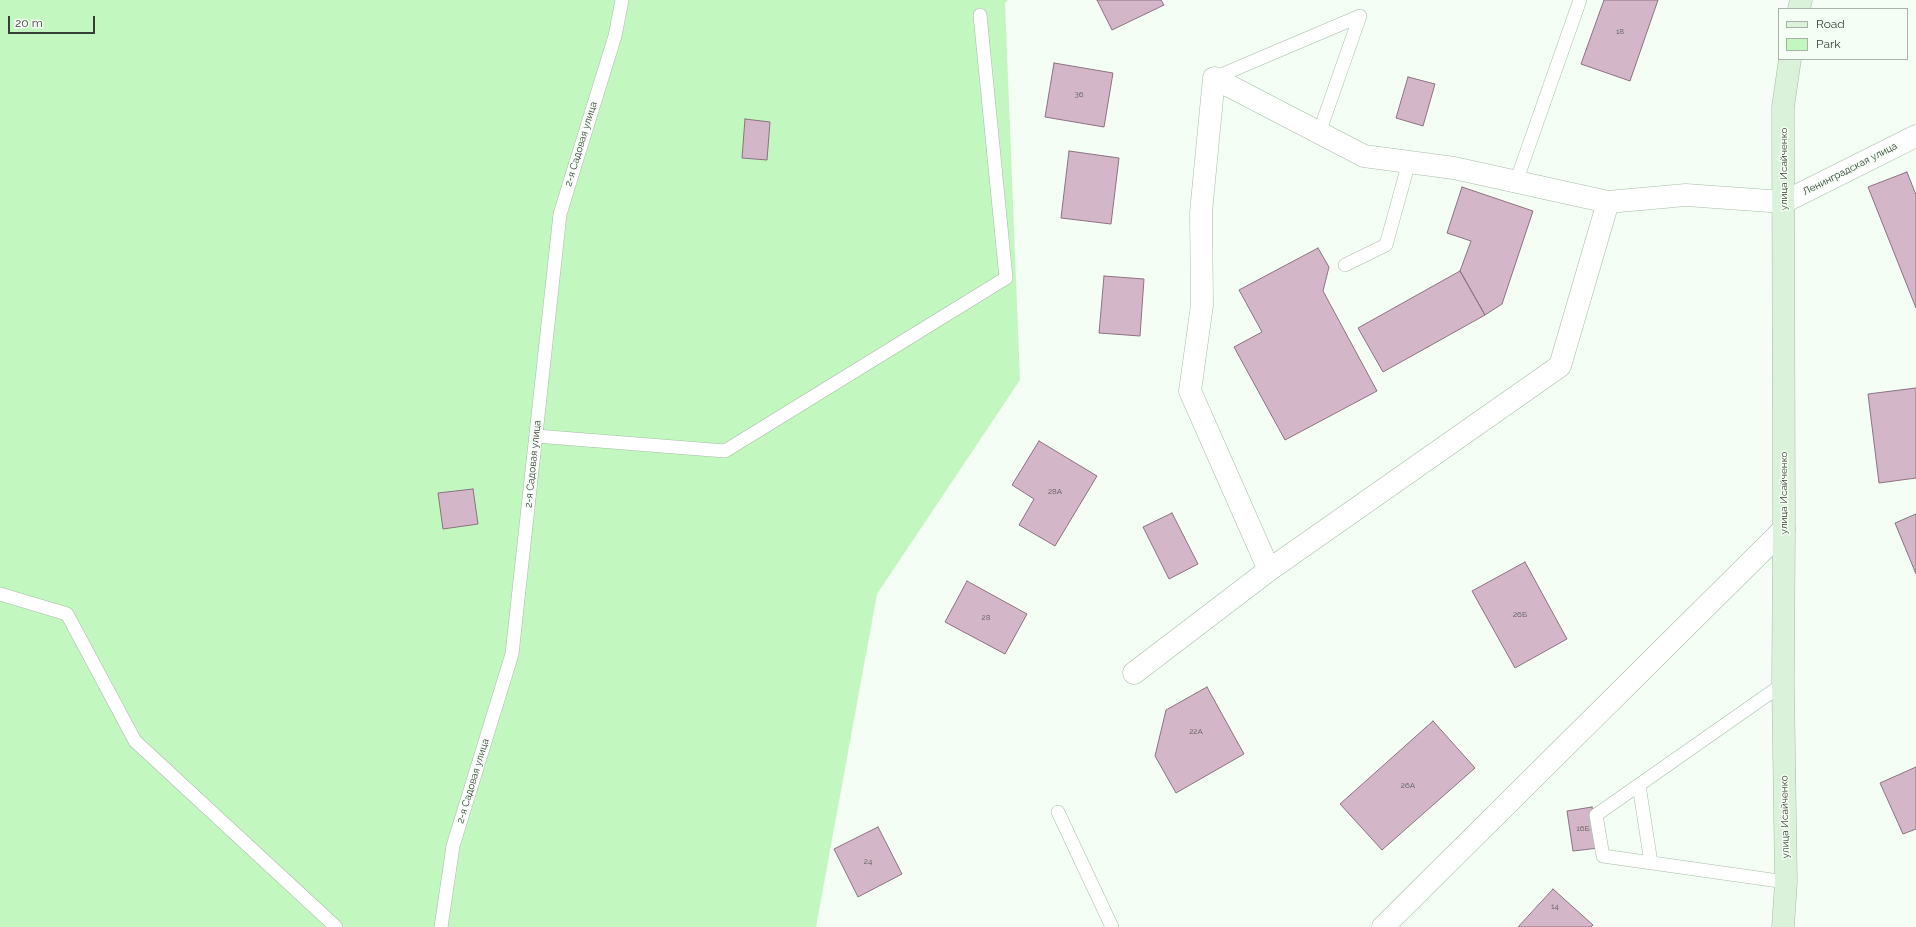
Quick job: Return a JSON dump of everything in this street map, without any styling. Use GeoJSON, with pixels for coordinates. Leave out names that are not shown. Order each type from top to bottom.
{"type":"FeatureCollection","features":[{"type":"Feature","properties":{"kind":"main road","name":"улица Исайченко"},"geometry":{"type":"LineString","coordinates":[[1783,927],[1786,882],[1783,684],[1783,107],[1790,60]]}},
{"type":"Feature","properties":{"kind":"street"},"geometry":{"type":"LineString","coordinates":[[1269,570],[1190,391],[1202,305],[1201,212],[1214,78],[1364,156],[1454,168],[1608,202],[1686,195],[1784,202]]}},
{"type":"Feature","properties":{"kind":"street","name":"Ленинградская улица"},"geometry":{"type":"LineString","coordinates":[[1784,202],[1916,136]]}},
{"type":"Feature","properties":{"kind":"street"},"geometry":{"type":"LineString","coordinates":[[1134,673],[1269,570],[1560,366],[1608,202]]}},
{"type":"Feature","properties":{"kind":"street"},"geometry":{"type":"LineString","coordinates":[[1383,927],[1784,529]]}},
{"type":"Feature","properties":{"kind":"lane","name":"2-я Садовая улица"},"geometry":{"type":"LineString","coordinates":[[441,927],[453,846],[512,654],[560,214],[615,36],[622,0]]}},
{"type":"Feature","properties":{"kind":"lane"},"geometry":{"type":"LineString","coordinates":[[1516,182],[1580,0]]}},
{"type":"Feature","properties":{"kind":"lane"},"geometry":{"type":"LineString","coordinates":[[536,436],[725,450],[1006,278],[980,15]]}},
{"type":"Feature","properties":{"kind":"lane"},"geometry":{"type":"LineString","coordinates":[[1214,78],[1360,16],[1319,133]]}},
{"type":"Feature","properties":{"kind":"lane"},"geometry":{"type":"LineString","coordinates":[[1345,265],[1386,245],[1409,162]]}},
{"type":"Feature","properties":{"kind":"lane"},"geometry":{"type":"LineString","coordinates":[[0,594],[67,614],[135,741],[336,927]]}},
{"type":"Feature","properties":{"kind":"lane"},"geometry":{"type":"LineString","coordinates":[[1783,684],[1596,815],[1603,856],[1786,882]]}},
{"type":"Feature","properties":{"kind":"lane"},"geometry":{"type":"LineString","coordinates":[[1639,785],[1651,863]]}},
{"type":"Feature","properties":{"kind":"lane"},"geometry":{"type":"LineString","coordinates":[[1058,812],[1112,927]]}},
{"type":"Feature","properties":{"kind":"green space"},"geometry":{"type":"Polygon","coordinates":[[[0,0],[1008,0],[1005,3],[1020,380],[877,594],[816,927],[0,927],[0,0]]]}},
{"type":"Feature","properties":{"kind":"building"},"geometry":{"type":"Polygon","coordinates":[[[1097,0],[1161,0],[1164,5],[1112,30],[1097,0]]]}},
{"type":"Feature","properties":{"kind":"building"},"geometry":{"type":"Polygon","coordinates":[[[1604,0],[1658,0],[1630,81],[1581,64],[1604,0]]]}},
{"type":"Feature","properties":{"kind":"building"},"geometry":{"type":"Polygon","coordinates":[[[1054,63],[1113,73],[1104,127],[1045,117],[1054,63]]]}},
{"type":"Feature","properties":{"kind":"building"},"geometry":{"type":"Polygon","coordinates":[[[1408,77],[1435,84],[1423,126],[1396,118],[1408,77]]]}},
{"type":"Feature","properties":{"kind":"building"},"geometry":{"type":"Polygon","coordinates":[[[745,119],[770,122],[767,160],[742,158],[745,119]]]}},
{"type":"Feature","properties":{"kind":"building"},"geometry":{"type":"Polygon","coordinates":[[[1069,151],[1119,158],[1111,224],[1061,218],[1069,151]]]}},
{"type":"Feature","properties":{"kind":"building"},"geometry":{"type":"Polygon","coordinates":[[[1907,172],[1916,195],[1916,308],[1868,187],[1907,172]]]}},
{"type":"Feature","properties":{"kind":"building"},"geometry":{"type":"Polygon","coordinates":[[[1462,187],[1533,211],[1502,304],[1485,315],[1460,271],[1471,241],[1447,233],[1462,187]]]}},
{"type":"Feature","properties":{"kind":"building"},"geometry":{"type":"Polygon","coordinates":[[[1318,248],[1329,267],[1323,291],[1377,391],[1285,440],[1234,347],[1262,332],[1239,290],[1318,248]]]}},
{"type":"Feature","properties":{"kind":"building"},"geometry":{"type":"Polygon","coordinates":[[[1460,271],[1485,315],[1383,372],[1358,328],[1460,271]]]}},
{"type":"Feature","properties":{"kind":"building"},"geometry":{"type":"Polygon","coordinates":[[[1104,276],[1144,279],[1140,336],[1099,333],[1104,276]]]}},
{"type":"Feature","properties":{"kind":"building"},"geometry":{"type":"Polygon","coordinates":[[[1916,388],[1916,478],[1879,483],[1868,394],[1916,388]]]}},
{"type":"Feature","properties":{"kind":"building"},"geometry":{"type":"Polygon","coordinates":[[[1039,441],[1097,476],[1055,546],[1019,525],[1034,499],[1012,485],[1039,441]]]}},
{"type":"Feature","properties":{"kind":"building"},"geometry":{"type":"Polygon","coordinates":[[[473,489],[478,524],[443,529],[438,493],[473,489]]]}},
{"type":"Feature","properties":{"kind":"building"},"geometry":{"type":"Polygon","coordinates":[[[1172,513],[1198,564],[1169,579],[1143,527],[1172,513]]]}},
{"type":"Feature","properties":{"kind":"building"},"geometry":{"type":"Polygon","coordinates":[[[1916,514],[1916,574],[1895,523],[1916,514]]]}},
{"type":"Feature","properties":{"kind":"building"},"geometry":{"type":"Polygon","coordinates":[[[1525,562],[1567,639],[1515,668],[1472,591],[1525,562]]]}},
{"type":"Feature","properties":{"kind":"building"},"geometry":{"type":"Polygon","coordinates":[[[967,581],[1027,614],[1005,654],[945,622],[967,581]]]}},
{"type":"Feature","properties":{"kind":"building"},"geometry":{"type":"Polygon","coordinates":[[[1207,687],[1244,754],[1176,793],[1155,756],[1166,710],[1207,687]]]}},
{"type":"Feature","properties":{"kind":"building"},"geometry":{"type":"Polygon","coordinates":[[[1433,721],[1475,768],[1382,850],[1340,804],[1433,721]]]}},
{"type":"Feature","properties":{"kind":"building"},"geometry":{"type":"Polygon","coordinates":[[[1916,767],[1916,829],[1903,834],[1880,783],[1916,767]]]}},
{"type":"Feature","properties":{"kind":"building"},"geometry":{"type":"Polygon","coordinates":[[[1592,807],[1599,848],[1573,851],[1567,811],[1592,807]]]}},
{"type":"Feature","properties":{"kind":"building"},"geometry":{"type":"Polygon","coordinates":[[[878,827],[902,874],[858,897],[834,849],[878,827]]]}},
{"type":"Feature","properties":{"kind":"building"},"geometry":{"type":"Polygon","coordinates":[[[1553,889],[1593,925],[1591,927],[1518,927],[1553,889]]]}}]}
